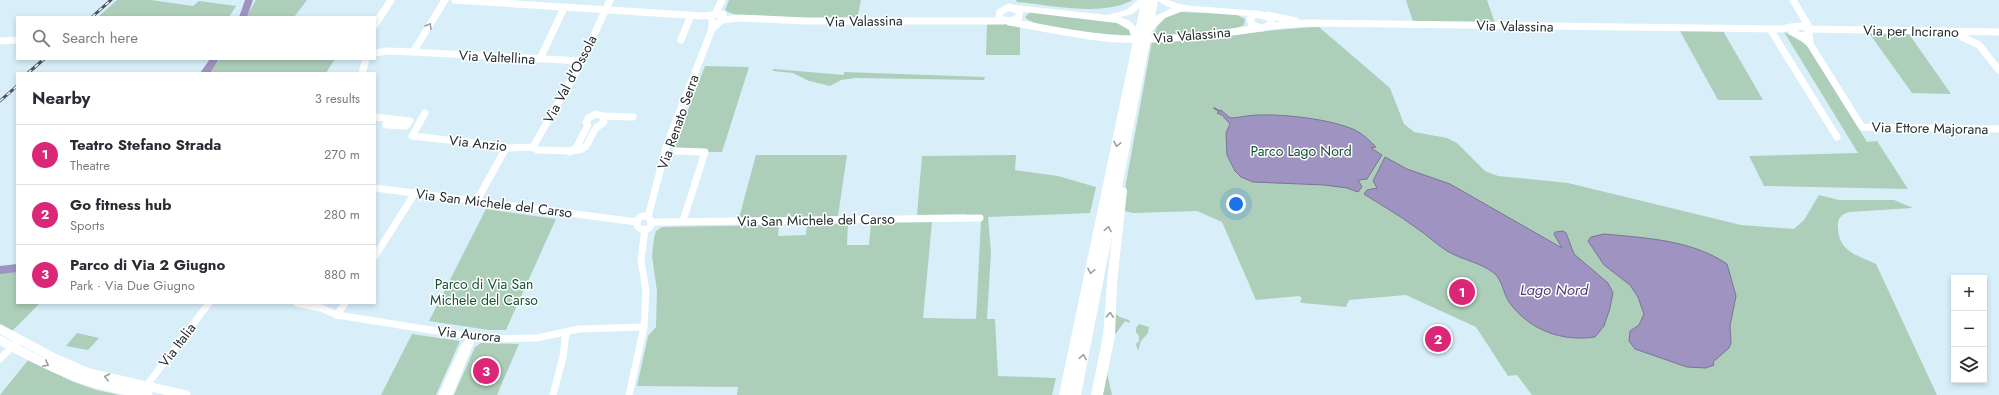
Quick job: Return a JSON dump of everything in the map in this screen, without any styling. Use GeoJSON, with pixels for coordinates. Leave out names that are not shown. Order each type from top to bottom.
{"type":"FeatureCollection","features":[{"type":"Feature","properties":{"kind":"highway"},"geometry":{"type":"LineString","coordinates":[[1101,16],[1122,14],[1135,9],[1142,0]]}},
{"type":"Feature","properties":{"kind":"highway"},"geometry":{"type":"LineString","coordinates":[[1133,40],[1146,0]]}},
{"type":"Feature","properties":{"kind":"highway"},"geometry":{"type":"LineString","coordinates":[[1075,395],[1154,0]]}},
{"type":"Feature","properties":{"kind":"highway"},"geometry":{"type":"LineString","coordinates":[[1162,0],[1172,6],[1186,9],[1263,14]]}},
{"type":"Feature","properties":{"kind":"highway"},"geometry":{"type":"LineString","coordinates":[[1017,12],[1032,9],[1101,16],[1128,23],[1135,29],[1065,395]]}},
{"type":"Feature","properties":{"kind":"highway"},"geometry":{"type":"LineString","coordinates":[[1147,34],[1158,18],[1172,11],[1186,9]]}},
{"type":"Feature","properties":{"kind":"highway"},"geometry":{"type":"LineString","coordinates":[[1237,12],[1245,14],[1250,20]]}},
{"type":"Feature","properties":{"kind":"highway"},"geometry":{"type":"LineString","coordinates":[[1096,395],[1109,336],[1119,215],[1135,118],[1132,111]]}},
{"type":"Feature","properties":{"kind":"main road"},"geometry":{"type":"LineString","coordinates":[[0,330],[9,347]]}},
{"type":"Feature","properties":{"kind":"main road"},"geometry":{"type":"LineString","coordinates":[[0,340],[9,347],[72,376],[100,385],[143,392],[186,395]]}},
{"type":"Feature","properties":{"kind":"street"},"geometry":{"type":"LineString","coordinates":[[376,22],[391,0]]}},
{"type":"Feature","properties":{"kind":"street"},"geometry":{"type":"LineString","coordinates":[[413,52],[445,0]]}},
{"type":"Feature","properties":{"kind":"street"},"geometry":{"type":"LineString","coordinates":[[456,0],[523,2],[564,8],[713,17],[720,7],[722,0]]}},
{"type":"Feature","properties":{"kind":"street"},"geometry":{"type":"LineString","coordinates":[[555,7],[558,0]]}},
{"type":"Feature","properties":{"kind":"street","name":"Via Val d'Ossola"},"geometry":{"type":"LineString","coordinates":[[533,147],[582,61],[610,0]]}},
{"type":"Feature","properties":{"kind":"street"},"geometry":{"type":"LineString","coordinates":[[1792,0],[1808,25],[1810,44]]}},
{"type":"Feature","properties":{"kind":"street","name":"Via Valassina"},"geometry":{"type":"LineString","coordinates":[[988,19],[999,14],[1007,3],[1017,12]]}},
{"type":"Feature","properties":{"kind":"street"},"geometry":{"type":"LineString","coordinates":[[720,7],[722,18]]}},
{"type":"Feature","properties":{"kind":"street"},"geometry":{"type":"LineString","coordinates":[[540,59],[564,8]]}},
{"type":"Feature","properties":{"kind":"street"},"geometry":{"type":"LineString","coordinates":[[999,14],[999,17],[1007,21],[1017,12],[1020,21],[1025,24]]}},
{"type":"Feature","properties":{"kind":"street"},"geometry":{"type":"LineString","coordinates":[[1263,14],[1272,21],[1269,26]]}},
{"type":"Feature","properties":{"kind":"street","name":"Via Valassina"},"geometry":{"type":"LineString","coordinates":[[1239,31],[1248,27],[1253,15],[1263,14],[1310,23]]}},
{"type":"Feature","properties":{"kind":"street"},"geometry":{"type":"LineString","coordinates":[[681,40],[691,15]]}},
{"type":"Feature","properties":{"kind":"street","name":"Via Valassina"},"geometry":{"type":"LineString","coordinates":[[713,17],[800,21],[988,19],[1025,24],[1088,36],[1133,40],[1192,37],[1269,26],[1310,23],[1770,29]]}},
{"type":"Feature","properties":{"kind":"street","name":"Via Renato Serra"},"geometry":{"type":"LineString","coordinates":[[650,219],[667,144],[712,29],[713,17]]}},
{"type":"Feature","properties":{"kind":"street","name":"Via Renato Serra"},"geometry":{"type":"LineString","coordinates":[[712,29],[722,18]]}},
{"type":"Feature","properties":{"kind":"street"},"geometry":{"type":"LineString","coordinates":[[1770,29],[1781,29],[1799,25],[1803,23],[1804,19]]}},
{"type":"Feature","properties":{"kind":"street"},"geometry":{"type":"LineString","coordinates":[[1250,20],[1260,28]]}},
{"type":"Feature","properties":{"kind":"street"},"geometry":{"type":"LineString","coordinates":[[1799,25],[1809,33]]}},
{"type":"Feature","properties":{"kind":"street"},"geometry":{"type":"LineString","coordinates":[[1792,27],[1792,31],[1810,44]]}},
{"type":"Feature","properties":{"kind":"street"},"geometry":{"type":"LineString","coordinates":[[1770,29],[1837,137]]}},
{"type":"Feature","properties":{"kind":"street"},"geometry":{"type":"LineString","coordinates":[[1781,29],[1799,35]]}},
{"type":"Feature","properties":{"kind":"street","name":"Via per Incirano"},"geometry":{"type":"LineString","coordinates":[[1799,35],[1822,30],[1999,32]]}},
{"type":"Feature","properties":{"kind":"street"},"geometry":{"type":"LineString","coordinates":[[1948,31],[1972,40],[1979,45],[1999,70]]}},
{"type":"Feature","properties":{"kind":"street"},"geometry":{"type":"LineString","coordinates":[[1972,40],[1970,36],[1973,32]]}},
{"type":"Feature","properties":{"kind":"street"},"geometry":{"type":"LineString","coordinates":[[0,41],[15,40]]}},
{"type":"Feature","properties":{"kind":"street","name":"Via Ettore Majorana"},"geometry":{"type":"LineString","coordinates":[[1810,44],[1862,127],[1999,129]]}},
{"type":"Feature","properties":{"kind":"street","name":"Via Valtellina"},"geometry":{"type":"LineString","coordinates":[[376,53],[387,51],[413,52],[582,61]]}},
{"type":"Feature","properties":{"kind":"street"},"geometry":{"type":"LineString","coordinates":[[362,72],[366,60]]}},
{"type":"Feature","properties":{"kind":"street","name":"Via Anzio"},"geometry":{"type":"LineString","coordinates":[[425,113],[412,136],[502,146],[506,148],[533,147],[537,150],[569,152],[579,151],[586,146],[596,128],[604,122],[603,116]]}},
{"type":"Feature","properties":{"kind":"street"},"geometry":{"type":"LineString","coordinates":[[569,152],[578,146],[588,126],[586,122],[588,118],[596,114],[603,116],[633,117]]}},
{"type":"Feature","properties":{"kind":"street"},"geometry":{"type":"LineString","coordinates":[[376,117],[410,121],[406,126],[386,124]]}},
{"type":"Feature","properties":{"kind":"street"},"geometry":{"type":"LineString","coordinates":[[476,202],[506,148]]}},
{"type":"Feature","properties":{"kind":"street"},"geometry":{"type":"LineString","coordinates":[[676,152],[705,152],[683,220]]}},
{"type":"Feature","properties":{"kind":"street","name":"Via San Michele del Carso"},"geometry":{"type":"LineString","coordinates":[[376,188],[637,222]]}},
{"type":"Feature","properties":{"kind":"street"},"geometry":{"type":"LineString","coordinates":[[376,254],[415,193]]}},
{"type":"Feature","properties":{"kind":"street"},"geometry":{"type":"LineString","coordinates":[[641,218],[650,219],[650,227],[644,229],[637,228],[637,222],[641,218]]}},
{"type":"Feature","properties":{"kind":"street","name":"Via San Michele del Carso"},"geometry":{"type":"LineString","coordinates":[[650,219],[980,218]]}},
{"type":"Feature","properties":{"kind":"street"},"geometry":{"type":"LineString","coordinates":[[629,395],[644,327],[646,291],[641,260],[644,229]]}},
{"type":"Feature","properties":{"kind":"street","name":"Via Italia"},"geometry":{"type":"LineString","coordinates":[[143,392],[208,304]]}},
{"type":"Feature","properties":{"kind":"street","name":"Via Aurora"},"geometry":{"type":"LineString","coordinates":[[302,304],[321,308],[337,315],[487,339],[537,338],[579,328],[644,327]]}},
{"type":"Feature","properties":{"kind":"street"},"geometry":{"type":"LineString","coordinates":[[337,315],[344,304]]}},
{"type":"Feature","properties":{"kind":"street"},"geometry":{"type":"LineString","coordinates":[[553,395],[563,357],[566,332]]}},
{"type":"Feature","properties":{"kind":"street"},"geometry":{"type":"LineString","coordinates":[[442,395],[464,347],[472,336]]}},
{"type":"Feature","properties":{"kind":"street"},"geometry":{"type":"LineString","coordinates":[[449,395],[471,344],[472,336]]}},
{"type":"Feature","properties":{"kind":"street"},"geometry":{"type":"LineString","coordinates":[[0,359],[9,347]]}},
{"type":"Feature","properties":{"kind":"green space"},"geometry":{"type":"Polygon","coordinates":[[[117,0],[151,0],[193,6],[199,1],[236,6],[230,16],[99,16],[117,0]]]}},
{"type":"Feature","properties":{"kind":"green space"},"geometry":{"type":"Polygon","coordinates":[[[256,0],[307,0],[295,16],[247,16],[256,0]]]}},
{"type":"Feature","properties":{"kind":"green space"},"geometry":{"type":"Polygon","coordinates":[[[729,0],[861,0],[857,20],[743,17],[725,10],[729,0]]]}},
{"type":"Feature","properties":{"kind":"green space"},"geometry":{"type":"Polygon","coordinates":[[[1016,0],[1133,0],[1106,8],[1091,9],[1017,2],[1016,0]]]}},
{"type":"Feature","properties":{"kind":"green space"},"geometry":{"type":"Polygon","coordinates":[[[1406,0],[1487,0],[1495,23],[1413,22],[1406,0]]]}},
{"type":"Feature","properties":{"kind":"green space"},"geometry":{"type":"Polygon","coordinates":[[[1030,12],[1126,24],[1134,35],[1094,33],[1043,25],[1031,21],[1025,17],[1030,12]]]}},
{"type":"Feature","properties":{"kind":"green space"},"geometry":{"type":"Polygon","coordinates":[[[1180,12],[1236,14],[1245,19],[1244,25],[1237,28],[1185,34],[1154,35],[1158,25],[1163,19],[1180,12]]]}},
{"type":"Feature","properties":{"kind":"green space"},"geometry":{"type":"Polygon","coordinates":[[[987,22],[1020,25],[1020,55],[986,55],[987,22]]]}},
{"type":"Feature","properties":{"kind":"green space","name":"Parco Lago Nord"},"geometry":{"type":"Polygon","coordinates":[[[1319,27],[1390,88],[1404,124],[1414,132],[1447,138],[1457,143],[1485,171],[1498,176],[1568,183],[1741,225],[1794,229],[1804,220],[1819,195],[1839,200],[1894,200],[1913,208],[1849,212],[1840,217],[1838,222],[1839,236],[1845,248],[1850,252],[1876,264],[1937,395],[1532,395],[1517,375],[1508,376],[1476,327],[1406,295],[1349,300],[1346,307],[1303,303],[1300,302],[1302,298],[1299,296],[1256,300],[1222,222],[1197,211],[1133,213],[1124,211],[1124,194],[1152,41],[1194,39],[1319,27]]]}},
{"type":"Feature","properties":{"kind":"green space"},"geometry":{"type":"Polygon","coordinates":[[[1680,31],[1723,31],[1763,100],[1718,100],[1680,31]]]}},
{"type":"Feature","properties":{"kind":"green space"},"geometry":{"type":"Polygon","coordinates":[[[1784,32],[1806,44],[1867,142],[1877,141],[1908,189],[1764,186],[1749,156],[1858,153],[1784,32]]]}},
{"type":"Feature","properties":{"kind":"green space"},"geometry":{"type":"Polygon","coordinates":[[[1869,33],[1909,34],[1951,94],[1912,93],[1869,33]]]}},
{"type":"Feature","properties":{"kind":"green space"},"geometry":{"type":"Polygon","coordinates":[[[219,60],[334,60],[327,72],[210,72],[219,60]]]}},
{"type":"Feature","properties":{"kind":"green space"},"geometry":{"type":"Polygon","coordinates":[[[705,66],[749,67],[722,152],[672,152],[705,66]]]}},
{"type":"Feature","properties":{"kind":"green space"},"geometry":{"type":"Polygon","coordinates":[[[773,69],[844,75],[844,72],[985,77],[984,80],[855,78],[841,80],[830,86],[809,81],[793,73],[773,71],[773,69]]]}},
{"type":"Feature","properties":{"kind":"green space"},"geometry":{"type":"Polygon","coordinates":[[[756,155],[847,155],[838,216],[739,218],[756,155]]]}},
{"type":"Feature","properties":{"kind":"green space"},"geometry":{"type":"Polygon","coordinates":[[[1016,155],[1015,170],[1058,176],[1096,187],[1090,213],[988,217],[991,252],[987,319],[995,319],[998,376],[1056,378],[1052,395],[737,395],[738,387],[637,386],[648,336],[656,327],[657,291],[652,256],[656,231],[662,227],[779,225],[778,236],[806,235],[807,224],[848,223],[847,245],[869,245],[871,222],[932,222],[923,318],[976,319],[981,221],[964,214],[917,215],[922,156],[1016,155]]]}},
{"type":"Feature","properties":{"kind":"green space","name":"Parco di Via San Michele del Carso"},"geometry":{"type":"Polygon","coordinates":[[[486,209],[556,219],[506,330],[489,330],[429,321],[486,209]]]}},
{"type":"Feature","properties":{"kind":"green space"},"geometry":{"type":"Polygon","coordinates":[[[16,271],[16,304],[39,304],[12,331],[0,324],[0,272],[16,271]]]}},
{"type":"Feature","properties":{"kind":"green space"},"geometry":{"type":"Polygon","coordinates":[[[1114,313],[1129,320],[1130,322],[1125,321],[1114,336],[1107,373],[1112,395],[1101,395],[1114,313]]]}},
{"type":"Feature","properties":{"kind":"green space"},"geometry":{"type":"Polygon","coordinates":[[[1139,324],[1149,327],[1148,333],[1141,341],[1138,351],[1136,344],[1139,341],[1139,336],[1136,332],[1136,328],[1139,324]]]}},
{"type":"Feature","properties":{"kind":"green space"},"geometry":{"type":"Polygon","coordinates":[[[77,333],[99,338],[88,350],[66,346],[77,333]]]}},
{"type":"Feature","properties":{"kind":"green space"},"geometry":{"type":"Polygon","coordinates":[[[412,334],[460,341],[436,395],[381,395],[412,334]]]}},
{"type":"Feature","properties":{"kind":"green space"},"geometry":{"type":"Polygon","coordinates":[[[481,343],[519,344],[497,395],[454,395],[475,347],[481,343]]]}},
{"type":"Feature","properties":{"kind":"green space"},"geometry":{"type":"Polygon","coordinates":[[[29,359],[71,381],[96,390],[120,395],[0,395],[29,359]]]}},
{"type":"Feature","properties":{"kind":"water"},"geometry":{"type":"Polygon","coordinates":[[[1221,110],[1230,118],[1254,115],[1280,115],[1320,120],[1345,126],[1355,130],[1369,140],[1376,147],[1371,148],[1382,155],[1367,179],[1358,180],[1362,187],[1358,192],[1347,188],[1324,185],[1253,182],[1241,177],[1235,171],[1227,155],[1226,133],[1230,124],[1222,115],[1217,113],[1221,110]]]}},
{"type":"Feature","properties":{"kind":"water","name":"Lago Nord"},"geometry":{"type":"Polygon","coordinates":[[[1385,157],[1407,169],[1450,184],[1562,248],[1554,234],[1555,232],[1563,231],[1566,233],[1574,254],[1608,283],[1613,293],[1604,326],[1595,337],[1570,338],[1547,332],[1526,320],[1509,302],[1497,276],[1489,269],[1447,251],[1396,214],[1364,194],[1367,190],[1377,188],[1373,181],[1385,157]]]}},
{"type":"Feature","properties":{"kind":"water","name":"Lago Nord"},"geometry":{"type":"Polygon","coordinates":[[[1604,234],[1652,239],[1684,245],[1713,256],[1727,264],[1736,296],[1730,326],[1731,343],[1729,348],[1713,362],[1714,365],[1706,368],[1687,367],[1635,349],[1629,341],[1630,331],[1639,325],[1644,314],[1638,297],[1630,285],[1604,265],[1588,241],[1591,237],[1604,234]]]}},
{"type":"Feature","properties":{"kind":"waterway"},"geometry":{"type":"LineString","coordinates":[[243,16],[249,0]]}},
{"type":"Feature","properties":{"kind":"waterway"},"geometry":{"type":"LineString","coordinates":[[206,72],[214,60]]}},
{"type":"Feature","properties":{"kind":"waterway"},"geometry":{"type":"LineString","coordinates":[[1214,108],[1219,111]]}},
{"type":"Feature","properties":{"kind":"waterway"},"geometry":{"type":"LineString","coordinates":[[0,270],[16,268]]}},
{"type":"Feature","properties":{"kind":"railway"},"geometry":{"type":"LineString","coordinates":[[93,16],[111,0]]}},
{"type":"Feature","properties":{"kind":"railway"},"geometry":{"type":"LineString","coordinates":[[29,72],[43,60]]}},
{"type":"Feature","properties":{"kind":"railway"},"geometry":{"type":"LineString","coordinates":[[0,101],[16,87]]}},
{"type":"Feature","properties":{"kind":"place","name":"Teatro Stefano Strada"},"geometry":{"type":"Point","coordinates":[1462,292]}},
{"type":"Feature","properties":{"kind":"place","name":"Go fitness hub"},"geometry":{"type":"Point","coordinates":[1438,339]}},
{"type":"Feature","properties":{"kind":"place","name":"Parco di Via 2 Giugno"},"geometry":{"type":"Point","coordinates":[486,371]}}]}
